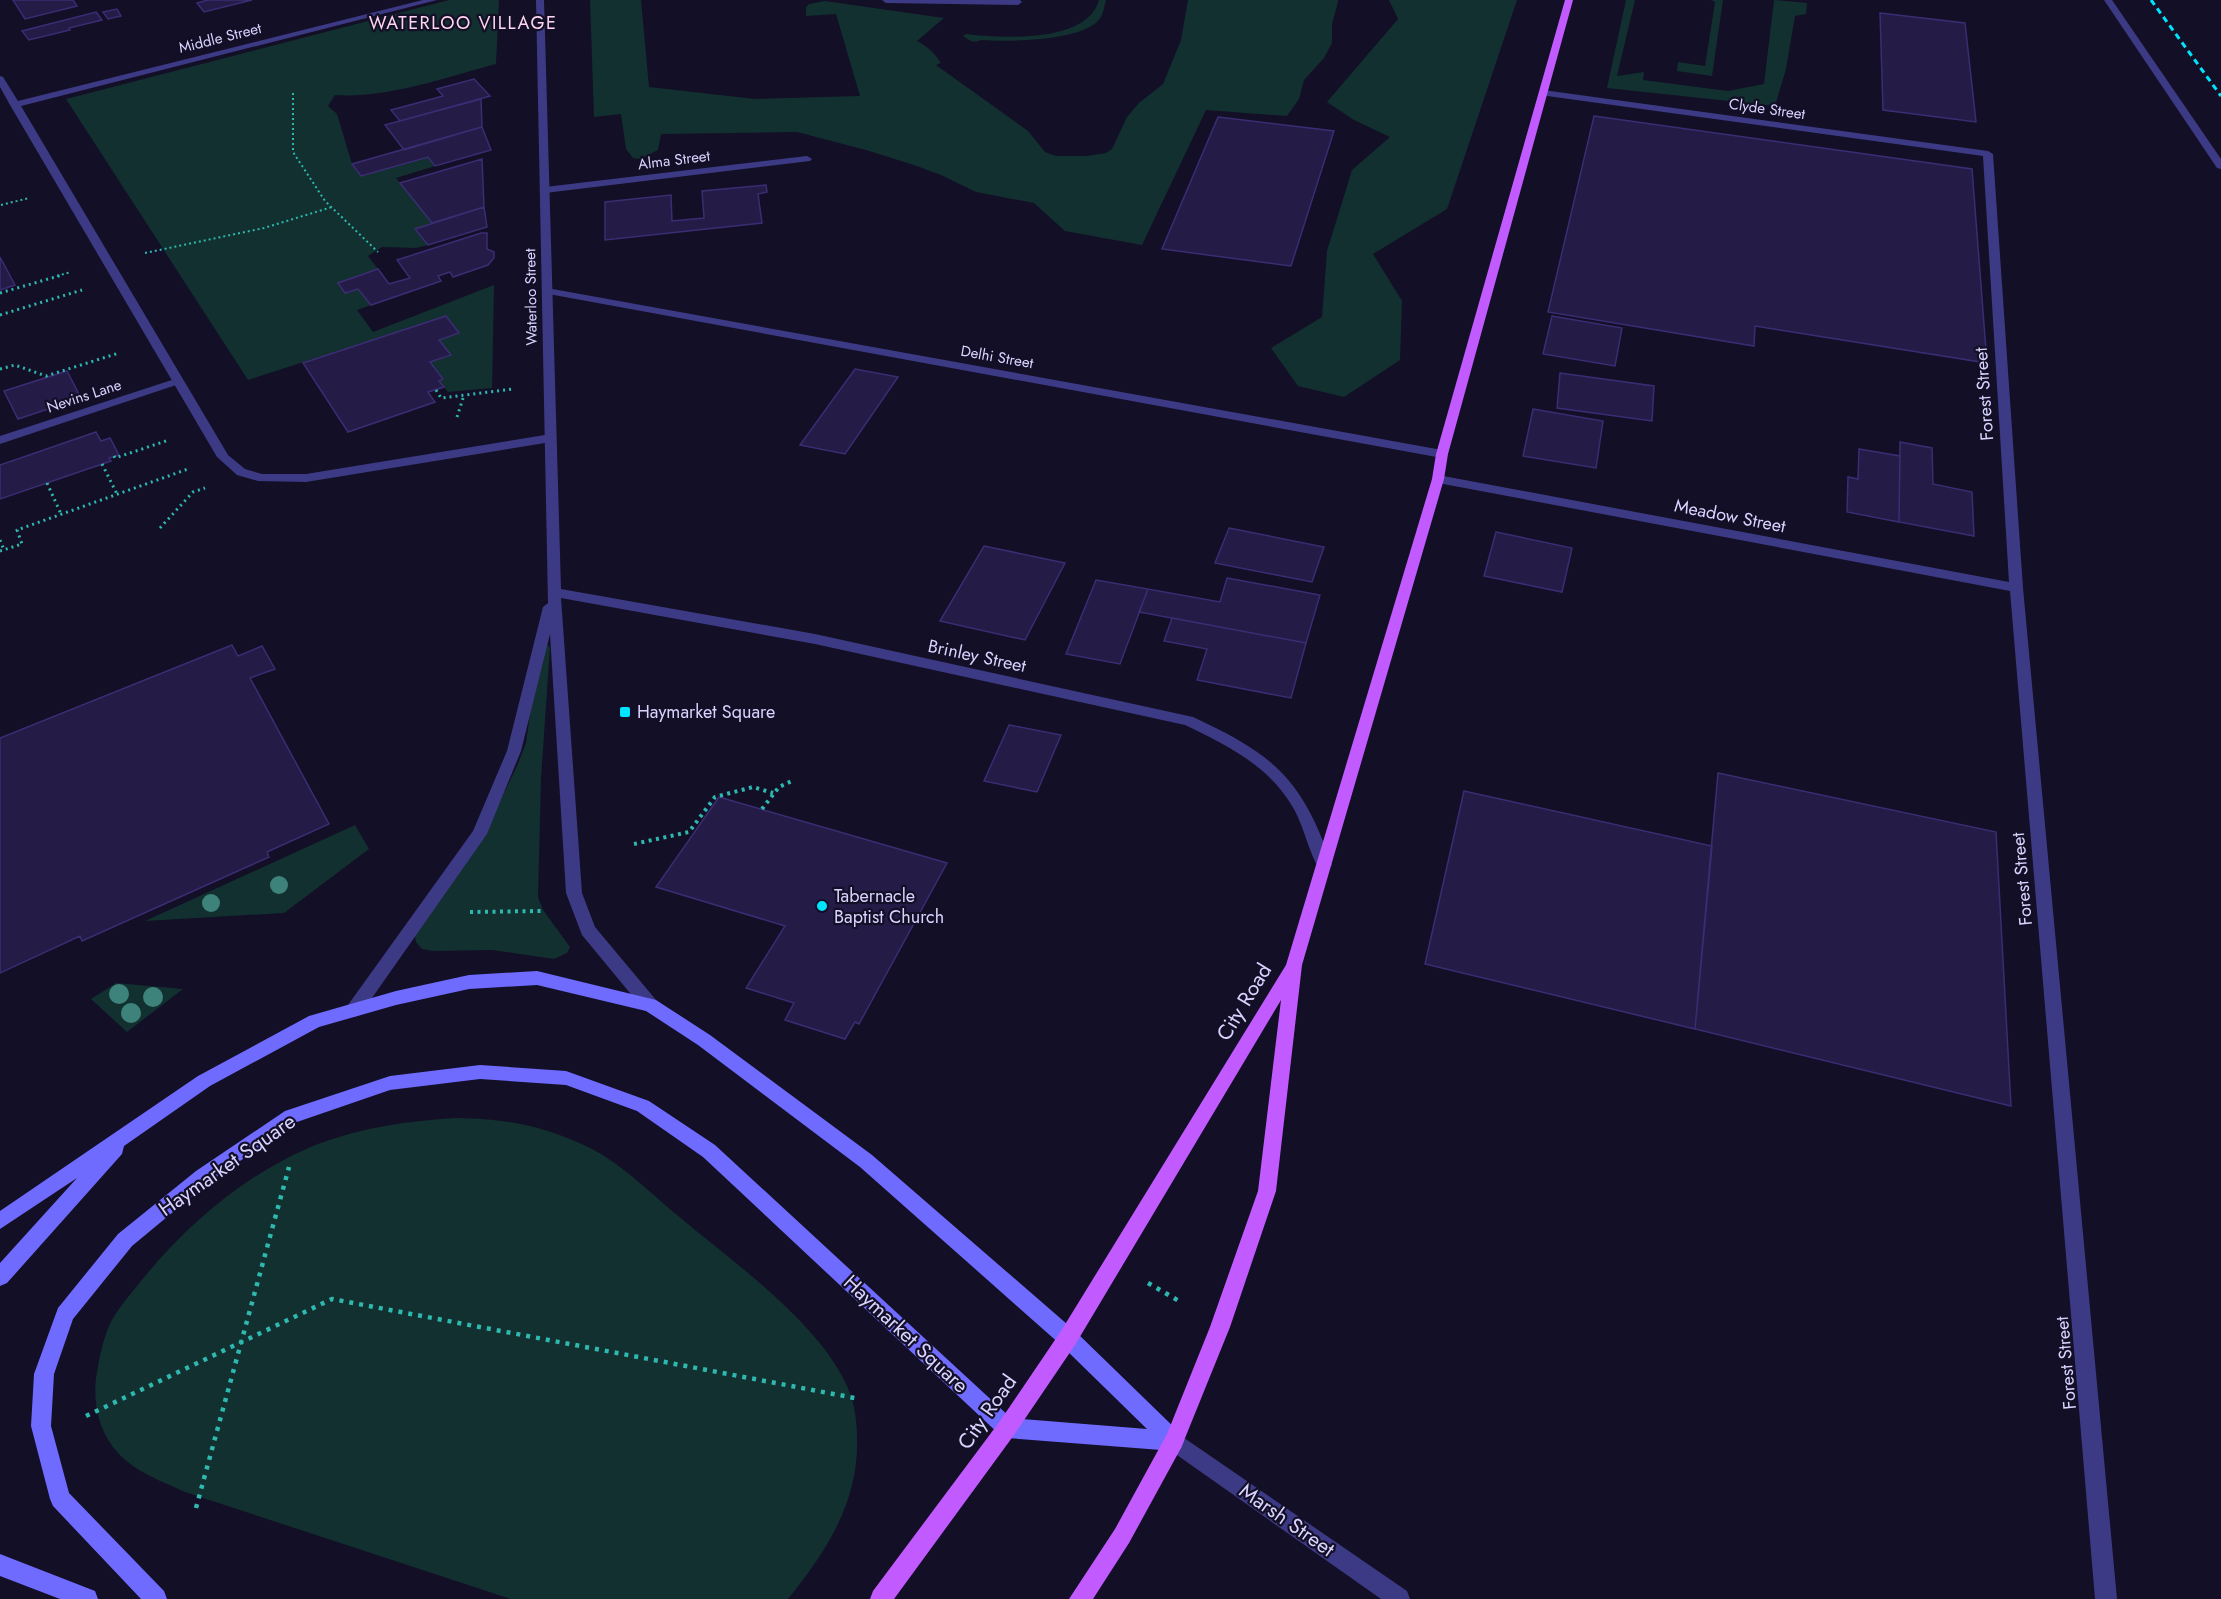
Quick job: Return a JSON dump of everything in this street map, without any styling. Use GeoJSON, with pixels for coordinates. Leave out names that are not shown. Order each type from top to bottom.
{"type":"FeatureCollection","features":[{"type":"Feature","properties":{"kind":"main road"},"geometry":{"type":"LineString","coordinates":[[1294,965],[1438,479],[1442,454],[1569,0]]}},
{"type":"Feature","properties":{"kind":"main road","name":"City Road"},"geometry":{"type":"LineString","coordinates":[[881,1599],[1007,1428],[1068,1338],[1294,965]]}},
{"type":"Feature","properties":{"kind":"main road","name":"City Road"},"geometry":{"type":"LineString","coordinates":[[1080,1599],[1122,1536],[1174,1441],[1220,1327],[1267,1191],[1294,965]]}},
{"type":"Feature","properties":{"kind":"main road"},"geometry":{"type":"LineString","coordinates":[[0,1221],[204,1081],[315,1021],[396,998],[469,982],[537,978],[650,1005],[704,1040],[866,1161],[1068,1338],[1174,1441]]}},
{"type":"Feature","properties":{"kind":"main road","name":"Haymarket Square"},"geometry":{"type":"LineString","coordinates":[[156,1599],[60,1499],[41,1426],[44,1374],[65,1314],[124,1239],[202,1177],[291,1116],[390,1083],[480,1072],[566,1078],[643,1106],[709,1151],[1007,1428]]}},
{"type":"Feature","properties":{"kind":"main road"},"geometry":{"type":"LineString","coordinates":[[0,1277],[132,1131]]}},
{"type":"Feature","properties":{"kind":"main road"},"geometry":{"type":"LineString","coordinates":[[1007,1428],[1174,1441]]}},
{"type":"Feature","properties":{"kind":"main road"},"geometry":{"type":"LineString","coordinates":[[0,1565],[87,1599]]}},
{"type":"Feature","properties":{"kind":"street","name":"Middle Street"},"geometry":{"type":"LineString","coordinates":[[15,105],[433,0]]}},
{"type":"Feature","properties":{"kind":"street","name":"Waterloo Street"},"geometry":{"type":"LineString","coordinates":[[540,0],[554,592]]}},
{"type":"Feature","properties":{"kind":"street"},"geometry":{"type":"LineString","coordinates":[[886,0],[1018,2]]}},
{"type":"Feature","properties":{"kind":"street"},"geometry":{"type":"LineString","coordinates":[[2108,0],[2221,166]]}},
{"type":"Feature","properties":{"kind":"street"},"geometry":{"type":"LineString","coordinates":[[0,79],[223,457],[231,466],[262,478],[306,478],[551,438]]}},
{"type":"Feature","properties":{"kind":"street","name":"Clyde Street"},"geometry":{"type":"LineString","coordinates":[[1543,93],[1988,154]]}},
{"type":"Feature","properties":{"kind":"street","name":"Forest Street"},"geometry":{"type":"LineString","coordinates":[[1988,154],[2016,588],[2106,1599]]}},
{"type":"Feature","properties":{"kind":"street","name":"Alma Street"},"geometry":{"type":"LineString","coordinates":[[544,190],[807,159]]}},
{"type":"Feature","properties":{"kind":"street","name":"Delhi Street"},"geometry":{"type":"LineString","coordinates":[[547,291],[1442,454]]}},
{"type":"Feature","properties":{"kind":"street","name":"Nevins Lane"},"geometry":{"type":"LineString","coordinates":[[0,440],[178,381]]}},
{"type":"Feature","properties":{"kind":"street","name":"Meadow Street"},"geometry":{"type":"LineString","coordinates":[[1438,479],[2016,588]]}},
{"type":"Feature","properties":{"kind":"street"},"geometry":{"type":"LineString","coordinates":[[554,592],[574,893],[588,930],[650,1005]]}},
{"type":"Feature","properties":{"kind":"street"},"geometry":{"type":"LineString","coordinates":[[354,1010],[479,834],[514,751],[554,592]]}},
{"type":"Feature","properties":{"kind":"street","name":"Brinley Street"},"geometry":{"type":"LineString","coordinates":[[554,592],[815,639],[1188,721],[1235,742],[1265,763],[1291,789],[1312,828],[1324,865]]}},
{"type":"Feature","properties":{"kind":"street","name":"Marsh Street"},"geometry":{"type":"LineString","coordinates":[[1174,1441],[1399,1599]]}},
{"type":"Feature","properties":{"kind":"path"},"geometry":{"type":"LineString","coordinates":[[293,93],[293,153],[332,207],[378,252]]}},
{"type":"Feature","properties":{"kind":"path"},"geometry":{"type":"LineString","coordinates":[[0,293],[108,261],[264,228],[332,207]]}},
{"type":"Feature","properties":{"kind":"path"},"geometry":{"type":"LineString","coordinates":[[0,315],[118,279]]}},
{"type":"Feature","properties":{"kind":"path"},"geometry":{"type":"LineString","coordinates":[[0,369],[15,364],[46,376],[155,341]]}},
{"type":"Feature","properties":{"kind":"path"},"geometry":{"type":"LineString","coordinates":[[436,390],[441,398],[549,385]]}},
{"type":"Feature","properties":{"kind":"path"},"geometry":{"type":"LineString","coordinates":[[463,401],[464,395]]}},
{"type":"Feature","properties":{"kind":"path"},"geometry":{"type":"LineString","coordinates":[[114,456],[115,458],[206,427]]}},
{"type":"Feature","properties":{"kind":"path"},"geometry":{"type":"LineString","coordinates":[[0,540],[2,550],[22,543],[17,530],[223,457]]}},
{"type":"Feature","properties":{"kind":"path"},"geometry":{"type":"LineString","coordinates":[[102,464],[117,494]]}},
{"type":"Feature","properties":{"kind":"path"},"geometry":{"type":"LineString","coordinates":[[160,528],[193,492],[245,473]]}},
{"type":"Feature","properties":{"kind":"path"},"geometry":{"type":"LineString","coordinates":[[46,483],[61,514]]}},
{"type":"Feature","properties":{"kind":"path"},"geometry":{"type":"LineString","coordinates":[[762,809],[779,787],[794,780]]}},
{"type":"Feature","properties":{"kind":"path"},"geometry":{"type":"LineString","coordinates":[[634,844],[689,832],[715,797],[753,787],[773,793]]}},
{"type":"Feature","properties":{"kind":"path"},"geometry":{"type":"LineString","coordinates":[[462,912],[551,911]]}},
{"type":"Feature","properties":{"kind":"path"},"geometry":{"type":"LineString","coordinates":[[196,1508],[291,1159]]}},
{"type":"Feature","properties":{"kind":"path"},"geometry":{"type":"LineString","coordinates":[[1148,1283],[1179,1301]]}},
{"type":"Feature","properties":{"kind":"path"},"geometry":{"type":"LineString","coordinates":[[86,1416],[332,1299],[860,1399]]}},
{"type":"Feature","properties":{"kind":"green space"},"geometry":{"type":"Polygon","coordinates":[[[449,0],[499,0],[496,64],[437,81],[375,94],[335,95],[328,106],[337,114],[352,164],[428,157],[435,166],[396,178],[432,223],[415,229],[428,245],[416,248],[382,247],[368,256],[378,269],[338,283],[345,293],[358,289],[371,305],[357,310],[373,332],[494,285],[492,388],[448,392],[439,381],[443,379],[430,362],[450,356],[439,340],[446,316],[248,380],[66,99],[449,0]]]}},
{"type":"Feature","properties":{"kind":"green space"},"geometry":{"type":"Polygon","coordinates":[[[590,0],[641,0],[649,87],[755,99],[860,96],[836,14],[806,16],[806,7],[809,4],[825,1],[944,18],[917,41],[936,56],[941,63],[936,65],[1028,131],[1045,152],[1056,156],[1087,156],[1106,153],[1112,149],[1127,117],[1139,103],[1163,84],[1181,40],[1188,0],[1338,0],[1338,2],[1332,24],[1332,43],[1324,58],[1304,80],[1299,99],[1287,116],[1206,110],[1142,245],[1065,231],[1034,203],[976,192],[914,165],[797,132],[661,134],[658,150],[640,159],[633,158],[626,149],[621,114],[594,117],[590,0]]]}},
{"type":"Feature","properties":{"kind":"green space"},"geometry":{"type":"Polygon","coordinates":[[[1099,0],[1106,0],[1099,20],[1074,33],[1042,39],[976,42],[963,36],[966,34],[1020,37],[1061,31],[1078,24],[1091,14],[1099,0]]]}},
{"type":"Feature","properties":{"kind":"green space"},"geometry":{"type":"Polygon","coordinates":[[[1389,0],[1517,0],[1447,209],[1373,254],[1402,301],[1400,360],[1344,397],[1298,386],[1271,348],[1322,317],[1327,251],[1352,170],[1390,137],[1354,120],[1327,102],[1398,19],[1389,0]]]}},
{"type":"Feature","properties":{"kind":"green space"},"geometry":{"type":"Polygon","coordinates":[[[1626,0],[1635,0],[1617,76],[1644,72],[1643,80],[1728,91],[1764,84],[1774,0],[1807,3],[1806,14],[1795,16],[1786,69],[1775,106],[1607,88],[1626,0]]]}},
{"type":"Feature","properties":{"kind":"green space"},"geometry":{"type":"Polygon","coordinates":[[[1711,0],[1723,0],[1712,76],[1677,71],[1678,62],[1705,66],[1715,2],[1711,0]]]}},
{"type":"Feature","properties":{"kind":"green space"},"geometry":{"type":"Polygon","coordinates":[[[546,643],[550,648],[541,778],[538,897],[543,910],[570,947],[567,953],[554,959],[492,950],[433,951],[422,949],[416,942],[415,936],[496,810],[517,766],[526,743],[538,656],[546,643]]]}},
{"type":"Feature","properties":{"kind":"green space"},"geometry":{"type":"Polygon","coordinates":[[[355,825],[369,849],[284,913],[145,921],[355,825]]]}},
{"type":"Feature","properties":{"kind":"green space"},"geometry":{"type":"Polygon","coordinates":[[[116,983],[183,989],[127,1032],[91,999],[116,983]]]}},
{"type":"Feature","properties":{"kind":"green space"},"geometry":{"type":"Polygon","coordinates":[[[456,1118],[492,1120],[539,1128],[571,1139],[601,1154],[637,1180],[757,1281],[810,1331],[831,1358],[847,1386],[855,1413],[856,1466],[843,1513],[832,1535],[805,1578],[788,1599],[511,1599],[185,1492],[150,1476],[126,1461],[112,1446],[99,1418],[95,1388],[104,1339],[112,1320],[124,1303],[179,1239],[221,1201],[244,1184],[267,1169],[318,1144],[352,1133],[386,1126],[456,1118]]]}},
{"type":"Feature","properties":{"kind":"building"},"geometry":{"type":"Polygon","coordinates":[[[13,0],[73,0],[77,6],[25,19],[13,0]]]}},
{"type":"Feature","properties":{"kind":"building"},"geometry":{"type":"Polygon","coordinates":[[[208,0],[252,0],[204,12],[197,3],[208,0]]]}},
{"type":"Feature","properties":{"kind":"building"},"geometry":{"type":"Polygon","coordinates":[[[117,9],[121,16],[108,19],[103,12],[117,9]]]}},
{"type":"Feature","properties":{"kind":"building"},"geometry":{"type":"Polygon","coordinates":[[[96,12],[102,20],[69,28],[70,30],[29,40],[22,31],[96,12]]]}},
{"type":"Feature","properties":{"kind":"building"},"geometry":{"type":"Polygon","coordinates":[[[1880,13],[1965,23],[1976,122],[1883,110],[1880,13]]]}},
{"type":"Feature","properties":{"kind":"building"},"geometry":{"type":"Polygon","coordinates":[[[474,79],[490,96],[400,121],[391,110],[443,96],[437,89],[474,79]]]}},
{"type":"Feature","properties":{"kind":"building"},"geometry":{"type":"Polygon","coordinates":[[[481,99],[482,127],[404,150],[385,125],[481,99]]]}},
{"type":"Feature","properties":{"kind":"building"},"geometry":{"type":"Polygon","coordinates":[[[1594,116],[1972,169],[1987,363],[1755,326],[1754,346],[1548,312],[1594,116]]]}},
{"type":"Feature","properties":{"kind":"building"},"geometry":{"type":"Polygon","coordinates":[[[1218,117],[1334,131],[1291,266],[1162,249],[1218,117]]]}},
{"type":"Feature","properties":{"kind":"building"},"geometry":{"type":"Polygon","coordinates":[[[482,127],[491,150],[435,166],[428,157],[361,176],[352,164],[482,127]]]}},
{"type":"Feature","properties":{"kind":"building"},"geometry":{"type":"Polygon","coordinates":[[[482,159],[484,207],[432,223],[400,183],[482,159]]]}},
{"type":"Feature","properties":{"kind":"building"},"geometry":{"type":"Polygon","coordinates":[[[766,185],[767,192],[758,194],[762,223],[605,240],[605,202],[671,195],[672,221],[704,218],[702,191],[766,185]]]}},
{"type":"Feature","properties":{"kind":"building"},"geometry":{"type":"Polygon","coordinates":[[[484,207],[487,227],[428,245],[415,229],[484,207]]]}},
{"type":"Feature","properties":{"kind":"building"},"geometry":{"type":"Polygon","coordinates":[[[487,233],[487,249],[494,252],[494,258],[488,265],[453,277],[450,272],[438,276],[441,281],[371,305],[358,289],[345,293],[338,283],[378,269],[389,284],[410,278],[397,260],[487,233]]]}},
{"type":"Feature","properties":{"kind":"building"},"geometry":{"type":"Polygon","coordinates":[[[0,257],[15,285],[0,290],[0,257]]]}},
{"type":"Feature","properties":{"kind":"building"},"geometry":{"type":"Polygon","coordinates":[[[446,316],[459,333],[439,340],[451,355],[430,362],[443,379],[439,381],[444,387],[428,392],[435,402],[348,432],[303,363],[446,316]]]}},
{"type":"Feature","properties":{"kind":"building"},"geometry":{"type":"Polygon","coordinates":[[[1552,316],[1622,328],[1615,366],[1543,354],[1552,316]]]}},
{"type":"Feature","properties":{"kind":"building"},"geometry":{"type":"Polygon","coordinates":[[[855,369],[898,377],[845,454],[800,445],[855,369]]]}},
{"type":"Feature","properties":{"kind":"building"},"geometry":{"type":"Polygon","coordinates":[[[67,371],[81,398],[18,419],[4,391],[67,371]]]}},
{"type":"Feature","properties":{"kind":"building"},"geometry":{"type":"Polygon","coordinates":[[[1560,373],[1654,386],[1652,421],[1557,408],[1560,373]]]}},
{"type":"Feature","properties":{"kind":"building"},"geometry":{"type":"Polygon","coordinates":[[[1533,409],[1603,421],[1596,468],[1523,456],[1533,409]]]}},
{"type":"Feature","properties":{"kind":"building"},"geometry":{"type":"Polygon","coordinates":[[[96,432],[101,441],[110,438],[119,455],[109,458],[111,461],[0,499],[0,465],[96,432]]]}},
{"type":"Feature","properties":{"kind":"building"},"geometry":{"type":"Polygon","coordinates":[[[1900,442],[1932,448],[1933,484],[1972,492],[1974,536],[1899,522],[1900,442]]]}},
{"type":"Feature","properties":{"kind":"building"},"geometry":{"type":"Polygon","coordinates":[[[1859,449],[1900,456],[1899,522],[1847,512],[1848,477],[1858,479],[1859,449]]]}},
{"type":"Feature","properties":{"kind":"building"},"geometry":{"type":"Polygon","coordinates":[[[1229,528],[1324,547],[1312,582],[1215,563],[1229,528]]]}},
{"type":"Feature","properties":{"kind":"building"},"geometry":{"type":"Polygon","coordinates":[[[1496,532],[1572,548],[1562,592],[1484,576],[1496,532]]]}},
{"type":"Feature","properties":{"kind":"building"},"geometry":{"type":"Polygon","coordinates":[[[984,546],[1065,563],[1025,640],[940,621],[984,546]]]}},
{"type":"Feature","properties":{"kind":"building"},"geometry":{"type":"Polygon","coordinates":[[[1227,578],[1320,595],[1306,643],[1139,612],[1148,589],[1220,602],[1227,578]]]}},
{"type":"Feature","properties":{"kind":"building"},"geometry":{"type":"Polygon","coordinates":[[[1096,580],[1148,589],[1120,664],[1066,654],[1096,580]]]}},
{"type":"Feature","properties":{"kind":"building"},"geometry":{"type":"Polygon","coordinates":[[[1172,618],[1306,643],[1291,698],[1197,680],[1207,649],[1164,641],[1172,618]]]}},
{"type":"Feature","properties":{"kind":"building"},"geometry":{"type":"Polygon","coordinates":[[[232,645],[238,656],[262,646],[275,669],[250,678],[329,824],[267,852],[269,857],[82,941],[80,936],[0,973],[0,738],[232,645]]]}},
{"type":"Feature","properties":{"kind":"building"},"geometry":{"type":"Polygon","coordinates":[[[1009,725],[1061,735],[1037,792],[984,781],[1009,725]]]}},
{"type":"Feature","properties":{"kind":"building"},"geometry":{"type":"Polygon","coordinates":[[[1718,773],[1996,832],[2011,1106],[1695,1029],[1718,773]]]}},
{"type":"Feature","properties":{"kind":"building"},"geometry":{"type":"Polygon","coordinates":[[[1464,791],[1712,846],[1695,1029],[1425,964],[1464,791]]]}},
{"type":"Feature","properties":{"kind":"building","name":"Tabernacle Baptist Church"},"geometry":{"type":"Polygon","coordinates":[[[719,797],[947,863],[859,1024],[855,1022],[845,1039],[785,1020],[794,1003],[746,988],[785,926],[656,887],[719,797]]]}},
{"type":"Feature","properties":{"kind":"railway"},"geometry":{"type":"LineString","coordinates":[[2151,0],[2221,96]]}},
{"type":"Feature","properties":{"kind":"place","name":"Haymarket Square"},"geometry":{"type":"Point","coordinates":[625,712]}},
{"type":"Feature","properties":{"kind":"place","name":"Tabernacle Baptist Church"},"geometry":{"type":"Point","coordinates":[822,906]}},
{"type":"Feature","properties":{"kind":"district","name":"WATERLOO VILLAGE"},"geometry":{"type":"Point","coordinates":[463,23]}}]}
